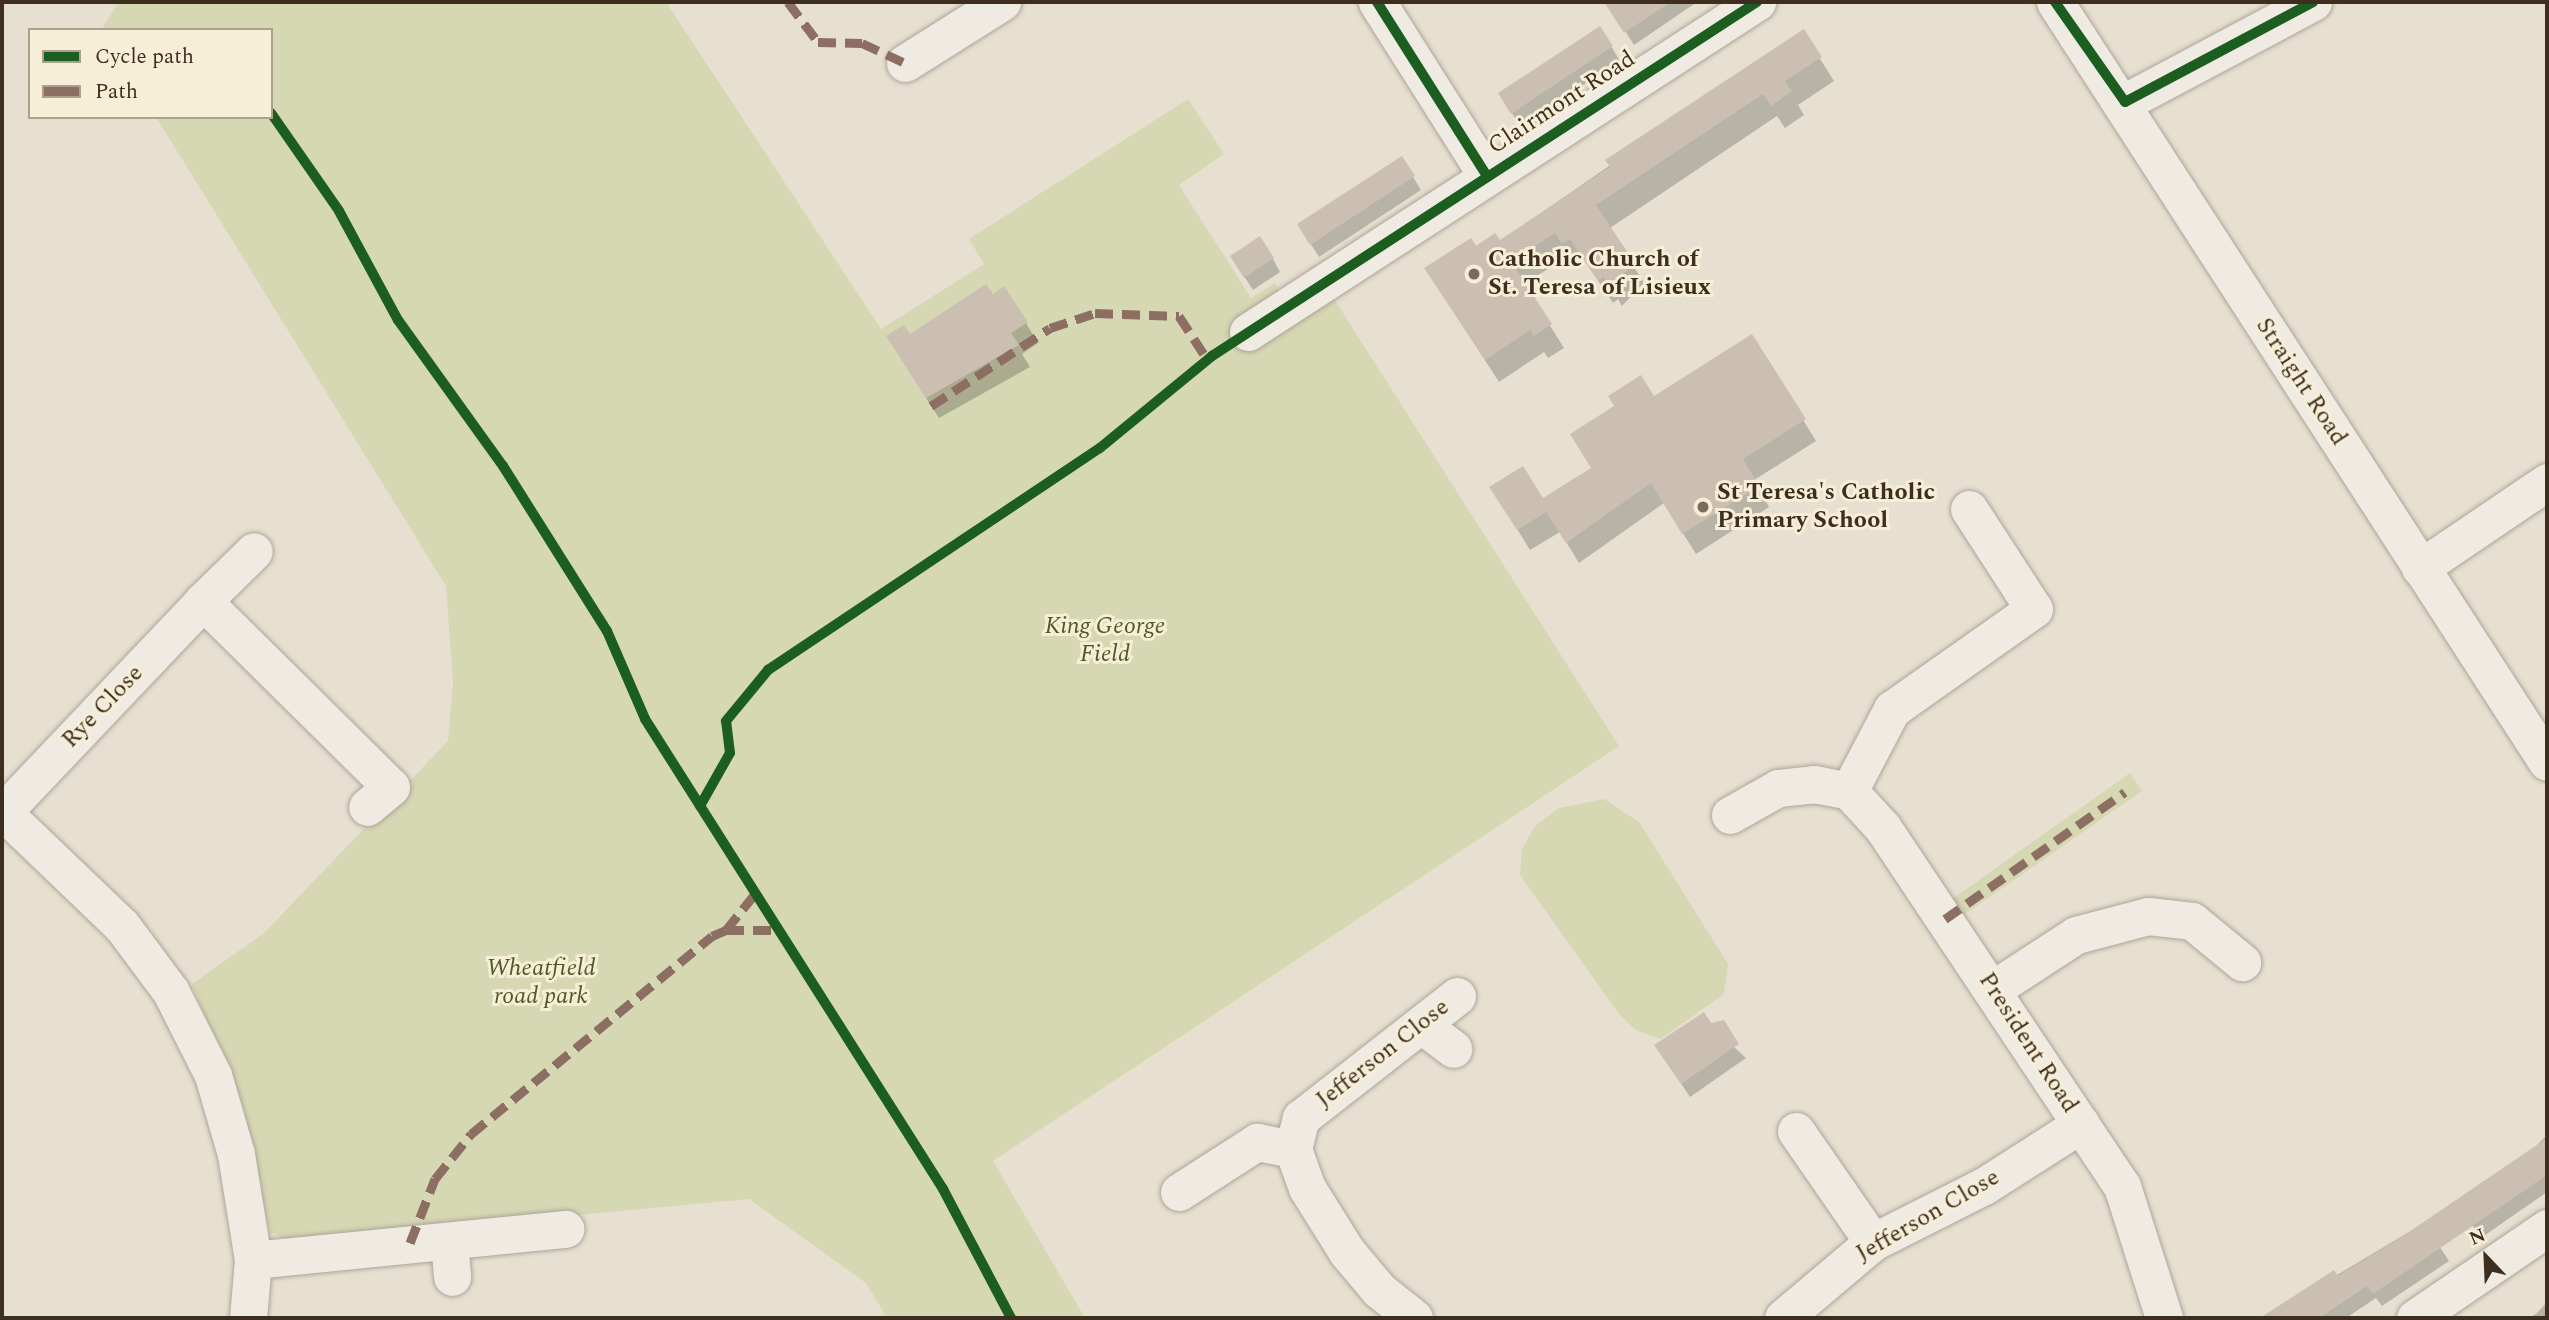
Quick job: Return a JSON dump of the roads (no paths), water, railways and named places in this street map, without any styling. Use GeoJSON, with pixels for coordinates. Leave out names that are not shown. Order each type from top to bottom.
{"type":"FeatureCollection","features":[{"type":"Feature","properties":{"kind":"street"},"geometry":{"type":"LineString","coordinates":[[905,63],[1002,2]]}},
{"type":"Feature","properties":{"kind":"street"},"geometry":{"type":"LineString","coordinates":[[1377,2],[1487,176]]}},
{"type":"Feature","properties":{"kind":"street","name":"Clairmont Road"},"geometry":{"type":"LineString","coordinates":[[1248,332],[1758,2]]}},
{"type":"Feature","properties":{"kind":"street","name":"Straight Road"},"geometry":{"type":"LineString","coordinates":[[2055,2],[2125,102],[2420,568],[2547,762]]}},
{"type":"Feature","properties":{"kind":"street"},"geometry":{"type":"LineString","coordinates":[[2125,102],[2313,2]]}},
{"type":"Feature","properties":{"kind":"street"},"geometry":{"type":"LineString","coordinates":[[2420,568],[2547,482]]}},
{"type":"Feature","properties":{"kind":"street"},"geometry":{"type":"LineString","coordinates":[[1730,815],[1777,789],[1814,784],[1849,791],[1892,709],[2034,609],[1969,509]]}},
{"type":"Feature","properties":{"kind":"street","name":"Rye Close"},"geometry":{"type":"LineString","coordinates":[[2,811],[254,551]]}},
{"type":"Feature","properties":{"kind":"street"},"geometry":{"type":"LineString","coordinates":[[203,601],[379,797]]}},
{"type":"Feature","properties":{"kind":"street","name":"President Road"},"geometry":{"type":"LineString","coordinates":[[1849,791],[1883,828],[2122,1186],[2164,1318]]}},
{"type":"Feature","properties":{"kind":"street"},"geometry":{"type":"LineString","coordinates":[[2,811],[122,926],[171,992],[213,1075],[236,1154],[254,1260],[248,1318]]}},
{"type":"Feature","properties":{"kind":"street"},"geometry":{"type":"LineString","coordinates":[[1993,989],[2076,935],[2148,916],[2192,921],[2242,962]]}},
{"type":"Feature","properties":{"kind":"street","name":"Jefferson Close"},"geometry":{"type":"LineString","coordinates":[[1293,1149],[1301,1118],[1423,1026],[1457,996]]}},
{"type":"Feature","properties":{"kind":"street"},"geometry":{"type":"LineString","coordinates":[[1423,1026],[1453,1049]]}},
{"type":"Feature","properties":{"kind":"street","name":"Jefferson Close"},"geometry":{"type":"LineString","coordinates":[[1783,1318],[1873,1242],[1984,1185],[2081,1124]]}},
{"type":"Feature","properties":{"kind":"street"},"geometry":{"type":"LineString","coordinates":[[1796,1131],[1873,1242]]}},
{"type":"Feature","properties":{"kind":"street"},"geometry":{"type":"LineString","coordinates":[[1180,1192],[1257,1142],[1293,1149],[1307,1188],[1347,1252],[1378,1290],[1414,1318]]}},
{"type":"Feature","properties":{"kind":"street"},"geometry":{"type":"LineString","coordinates":[[2415,1318],[2547,1228]]}},
{"type":"Feature","properties":{"kind":"street"},"geometry":{"type":"LineString","coordinates":[[254,1260],[565,1229]]}},
{"type":"Feature","properties":{"kind":"street"},"geometry":{"type":"LineString","coordinates":[[449,1241],[453,1277]]}},
{"type":"Feature","properties":{"kind":"place","name":"Catholic Church of St. Teresa of Lisieux"},"geometry":{"type":"Point","coordinates":[1474,274]}},
{"type":"Feature","properties":{"kind":"place","name":"St Teresa's Catholic Primary School"},"geometry":{"type":"Point","coordinates":[1703,507]}},
{"type":"Feature","properties":{"kind":"park label","name":"King George Field"},"geometry":{"type":"Point","coordinates":[1105,641]}},
{"type":"Feature","properties":{"kind":"park label","name":"Wheatfield road park"},"geometry":{"type":"Point","coordinates":[541,983]}}]}
